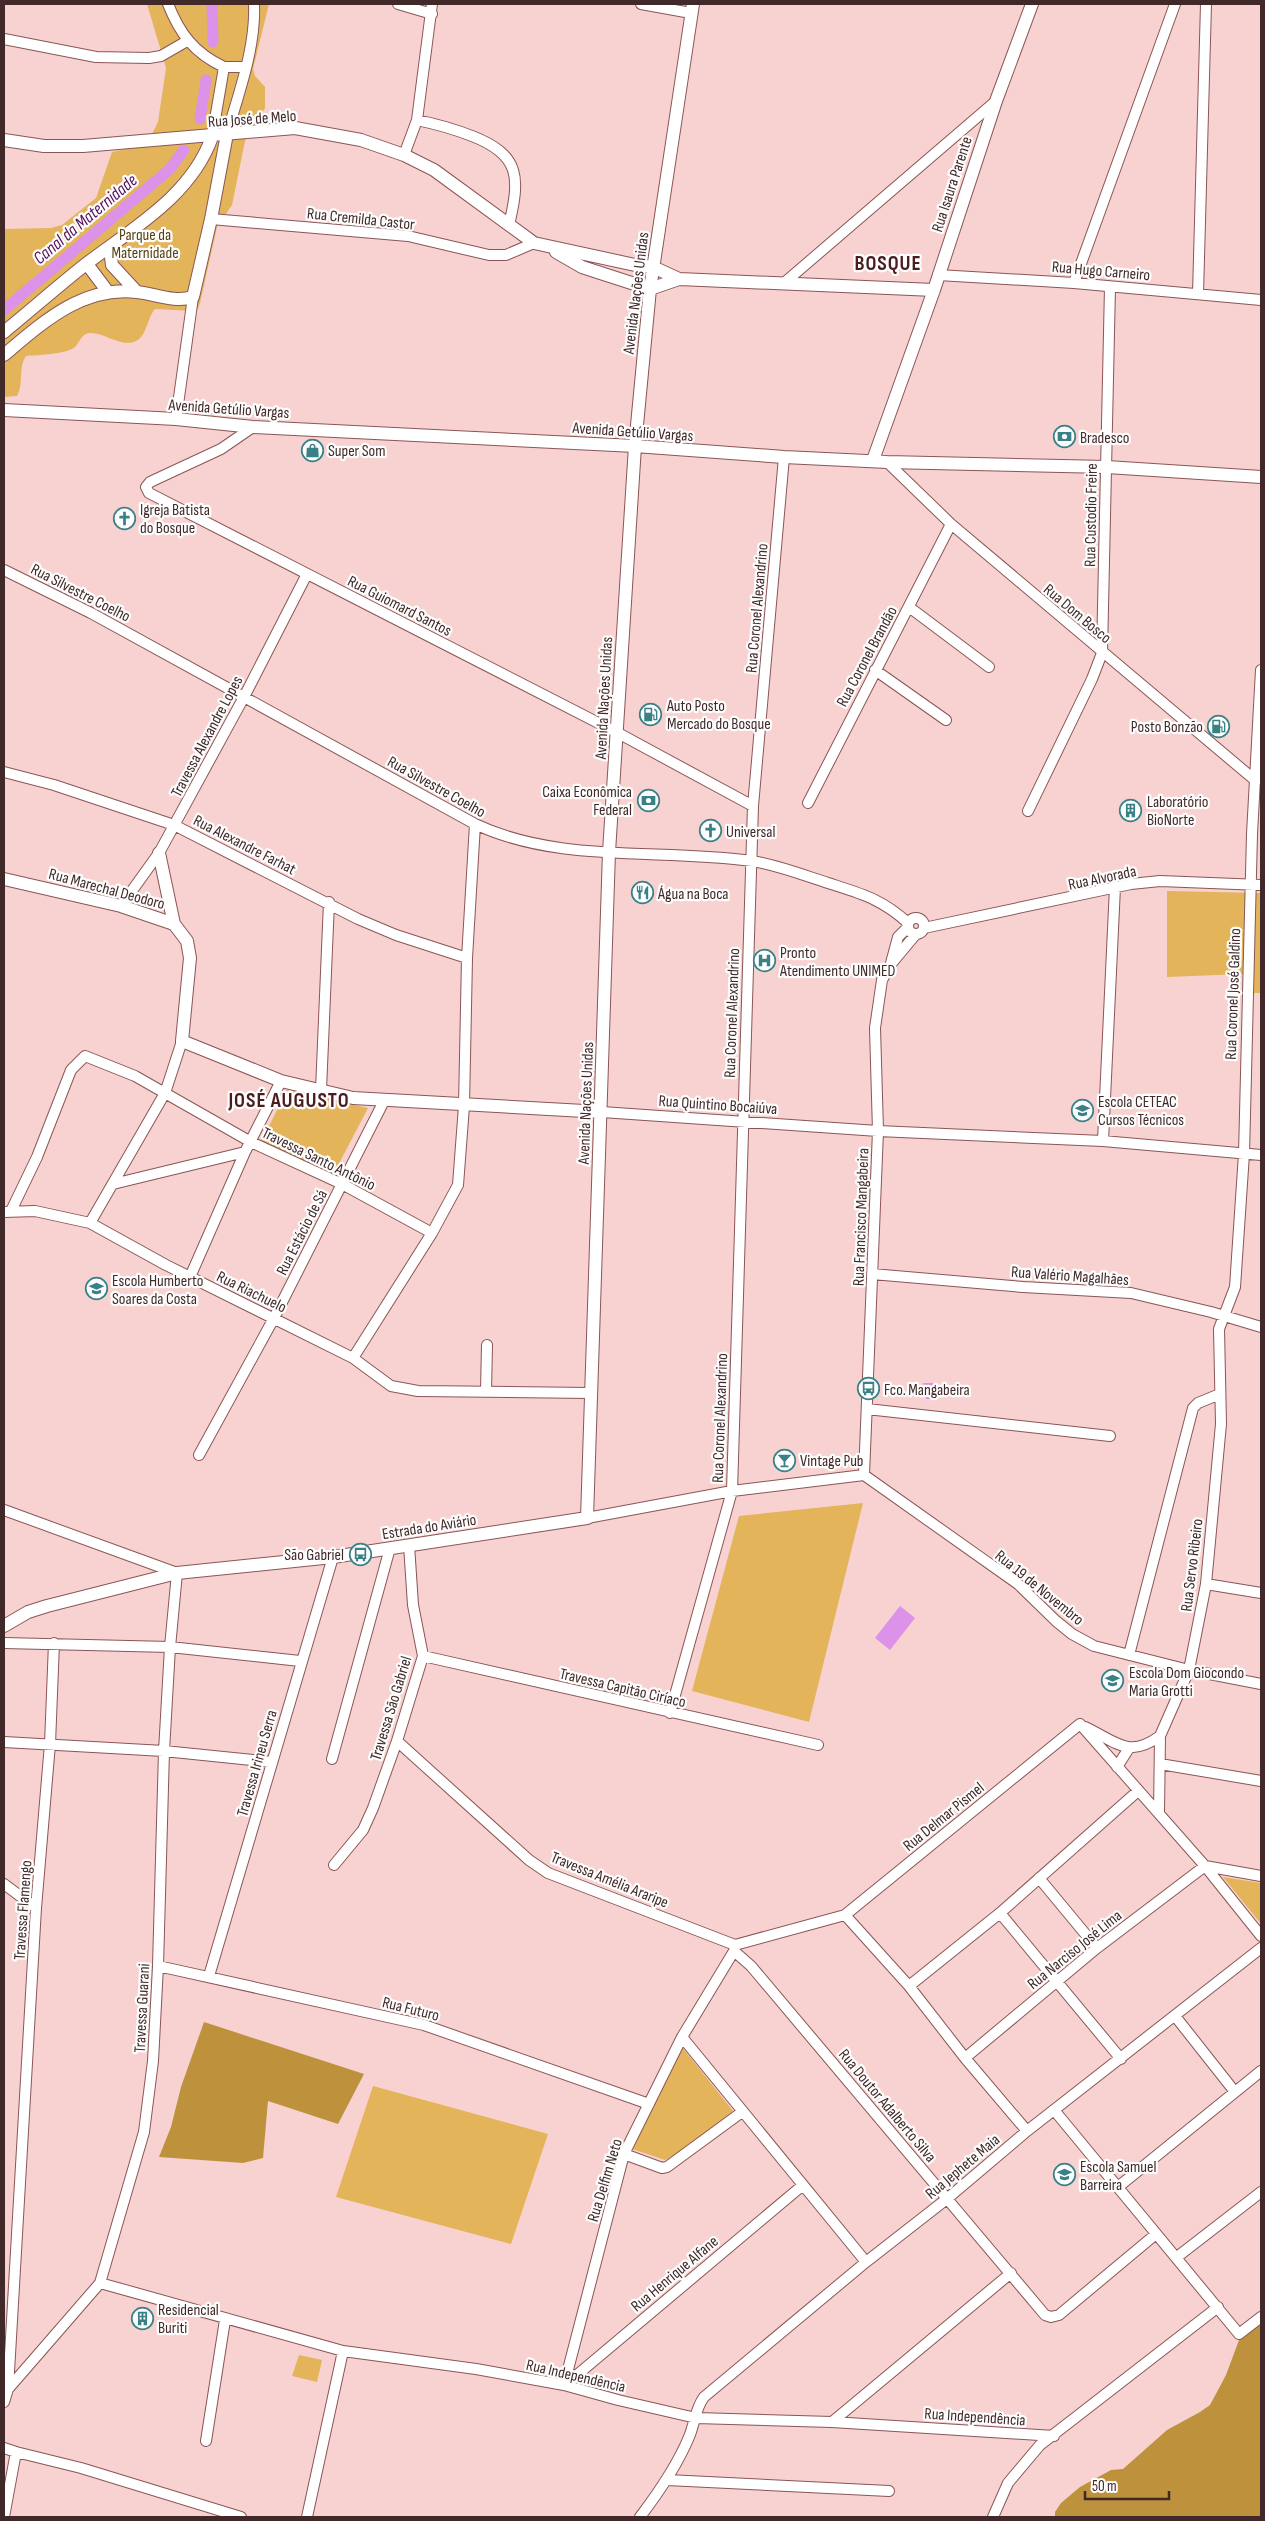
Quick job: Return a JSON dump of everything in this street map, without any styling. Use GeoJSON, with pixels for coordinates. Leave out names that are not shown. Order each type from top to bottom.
{"type":"FeatureCollection","features":[{"type":"Feature","properties":{"kind":"street"},"geometry":{"type":"LineString","coordinates":[[168,4],[187,41],[224,67],[246,67]]}},
{"type":"Feature","properties":{"kind":"street"},"geometry":{"type":"LineString","coordinates":[[176,420],[193,297],[211,219],[227,134],[246,67],[255,20],[254,4]]}},
{"type":"Feature","properties":{"kind":"street"},"geometry":{"type":"LineString","coordinates":[[398,4],[432,9],[417,120],[404,155]]}},
{"type":"Feature","properties":{"kind":"street"},"geometry":{"type":"LineString","coordinates":[[641,4],[692,8]]}},
{"type":"Feature","properties":{"kind":"street","name":"Rua Isaura Parente"},"geometry":{"type":"LineString","coordinates":[[873,460],[934,290],[996,101],[1032,4]]}},
{"type":"Feature","properties":{"kind":"street"},"geometry":{"type":"LineString","coordinates":[[1074,284],[1175,4]]}},
{"type":"Feature","properties":{"kind":"street"},"geometry":{"type":"LineString","coordinates":[[1198,294],[1206,4]]}},
{"type":"Feature","properties":{"kind":"street","name":"Avenida Nações Unidas"},"geometry":{"type":"LineString","coordinates":[[588,1518],[590,1393],[602,1112],[609,852],[635,446],[650,289],[692,8]]}},
{"type":"Feature","properties":{"kind":"street"},"geometry":{"type":"LineString","coordinates":[[4,39],[96,57],[149,58],[161,56],[187,41]]}},
{"type":"Feature","properties":{"kind":"street"},"geometry":{"type":"LineString","coordinates":[[4,332],[87,264],[110,249],[172,197],[196,170],[205,155],[212,137],[224,67]]}},
{"type":"Feature","properties":{"kind":"street"},"geometry":{"type":"LineString","coordinates":[[784,283],[996,101]]}},
{"type":"Feature","properties":{"kind":"street"},"geometry":{"type":"LineString","coordinates":[[417,120],[451,128],[490,143],[504,152],[512,167],[514,183],[515,200],[509,225]]}},
{"type":"Feature","properties":{"kind":"street","name":"Rua José de Melo"},"geometry":{"type":"LineString","coordinates":[[4,140],[44,146],[83,146],[212,137],[295,128],[361,140],[404,155],[434,170],[534,243],[550,248]]}},
{"type":"Feature","properties":{"kind":"street","name":"Rua Cremilda Castor"},"geometry":{"type":"LineString","coordinates":[[211,219],[408,236],[489,255],[506,255],[534,243]]}},
{"type":"Feature","properties":{"kind":"street"},"geometry":{"type":"LineString","coordinates":[[550,248],[635,265],[653,266],[679,279]]}},
{"type":"Feature","properties":{"kind":"street"},"geometry":{"type":"LineString","coordinates":[[550,248],[582,267],[650,289],[679,279],[934,290]]}},
{"type":"Feature","properties":{"kind":"street"},"geometry":{"type":"LineString","coordinates":[[110,249],[112,264],[136,291]]}},
{"type":"Feature","properties":{"kind":"street"},"geometry":{"type":"LineString","coordinates":[[87,264],[108,292]]}},
{"type":"Feature","properties":{"kind":"street","name":"Rua Hugo Carneiro"},"geometry":{"type":"LineString","coordinates":[[938,275],[1074,284],[1261,300]]}},
{"type":"Feature","properties":{"kind":"street","name":"Rua Custodio Freire"},"geometry":{"type":"LineString","coordinates":[[1028,811],[1092,679],[1102,653],[1110,287]]}},
{"type":"Feature","properties":{"kind":"street"},"geometry":{"type":"LineString","coordinates":[[4,356],[50,316],[79,301],[108,292],[136,291],[177,300],[193,297]]}},
{"type":"Feature","properties":{"kind":"street","name":"Avenida Getúlio Vargas"},"geometry":{"type":"LineString","coordinates":[[4,410],[176,420],[253,427],[635,446],[784,457],[887,462],[1107,466],[1261,477]]}},
{"type":"Feature","properties":{"kind":"street","name":"Rua Guiomard Santos"},"geometry":{"type":"LineString","coordinates":[[253,427],[221,449],[150,482],[147,490],[151,495],[618,733],[753,806]]}},
{"type":"Feature","properties":{"kind":"street","name":"Rua Coronel Alexandrino"},"geometry":{"type":"LineString","coordinates":[[670,1714],[732,1491],[753,806],[784,457]]}},
{"type":"Feature","properties":{"kind":"street","name":"Rua Dom Bosco"},"geometry":{"type":"LineString","coordinates":[[887,462],[951,524],[1256,781]]}},
{"type":"Feature","properties":{"kind":"street","name":"Rua Coronel Brandão"},"geometry":{"type":"LineString","coordinates":[[808,803],[951,524]]}},
{"type":"Feature","properties":{"kind":"street","name":"Rua Silvestre Coelho"},"geometry":{"type":"LineString","coordinates":[[4,570],[91,613],[500,836],[528,844],[609,852],[752,861],[852,890],[881,901],[916,925]]}},
{"type":"Feature","properties":{"kind":"street","name":"Travessa Alexandre Lopes"},"geometry":{"type":"LineString","coordinates":[[122,906],[159,853],[244,697],[307,574]]}},
{"type":"Feature","properties":{"kind":"street"},"geometry":{"type":"LineString","coordinates":[[909,607],[989,667]]}},
{"type":"Feature","properties":{"kind":"street"},"geometry":{"type":"LineString","coordinates":[[875,670],[946,720]]}},
{"type":"Feature","properties":{"kind":"street","name":"Rua Coronel José Galdino"},"geometry":{"type":"LineString","coordinates":[[1223,1316],[1236,1287],[1244,1154],[1250,886],[1261,670]]}},
{"type":"Feature","properties":{"kind":"street","name":"Rua Alexandre Farhat"},"geometry":{"type":"LineString","coordinates":[[4,772],[54,785],[174,825],[329,902],[358,919],[396,935],[467,958]]}},
{"type":"Feature","properties":{"kind":"street"},"geometry":{"type":"LineString","coordinates":[[353,1358],[432,1233],[458,1185],[464,1106],[467,958],[475,824]]}},
{"type":"Feature","properties":{"kind":"street"},"geometry":{"type":"LineString","coordinates":[[159,853],[174,924]]}},
{"type":"Feature","properties":{"kind":"street","name":"Rua Marechal Deodoro"},"geometry":{"type":"LineString","coordinates":[[4,880],[122,906],[174,924],[187,941],[190,958],[182,1041],[164,1093],[114,1184],[90,1223]]}},
{"type":"Feature","properties":{"kind":"street","name":"Rua Alvorada"},"geometry":{"type":"LineString","coordinates":[[916,925],[950,922],[1050,903],[1116,887],[1160,881],[1261,885]]}},
{"type":"Feature","properties":{"kind":"street"},"geometry":{"type":"LineString","coordinates":[[1103,1141],[1116,887]]}},
{"type":"Feature","properties":{"kind":"street"},"geometry":{"type":"LineString","coordinates":[[321,1090],[329,902]]}},
{"type":"Feature","properties":{"kind":"street","name":"Rua Francisco Mangabeira"},"geometry":{"type":"LineString","coordinates":[[864,1475],[878,1131],[875,1028],[882,980],[890,964],[916,925]]}},
{"type":"Feature","properties":{"kind":"street","name":"Rua Quintino Bocaiúva"},"geometry":{"type":"LineString","coordinates":[[182,1041],[281,1080],[353,1098],[464,1106],[602,1112],[878,1131],[1103,1141],[1261,1155]]}},
{"type":"Feature","properties":{"kind":"street","name":"Travessa Santo Antônio"},"geometry":{"type":"LineString","coordinates":[[8,1211],[37,1157],[71,1070],[85,1056],[135,1076],[251,1142],[342,1184],[432,1233]]}},
{"type":"Feature","properties":{"kind":"street"},"geometry":{"type":"LineString","coordinates":[[190,1276],[245,1152],[281,1080]]}},
{"type":"Feature","properties":{"kind":"street","name":"Rua Estácio de Sá"},"geometry":{"type":"LineString","coordinates":[[198,1455],[274,1318],[385,1100]]}},
{"type":"Feature","properties":{"kind":"street"},"geometry":{"type":"LineString","coordinates":[[114,1184],[245,1152]]}},
{"type":"Feature","properties":{"kind":"street","name":"Rua Riachuelo"},"geometry":{"type":"LineString","coordinates":[[8,1211],[35,1212],[90,1223],[353,1358],[391,1386],[404,1390],[590,1393]]}},
{"type":"Feature","properties":{"kind":"street","name":"Rua Valério Magalhães"},"geometry":{"type":"LineString","coordinates":[[872,1274],[1131,1293],[1223,1316],[1261,1328]]}},
{"type":"Feature","properties":{"kind":"street","name":"Rua Servo Ribeiro"},"geometry":{"type":"LineString","coordinates":[[1159,1813],[1160,1736],[1189,1670],[1206,1584],[1221,1424],[1219,1329],[1223,1316]]}},
{"type":"Feature","properties":{"kind":"street"},"geometry":{"type":"LineString","coordinates":[[486,1391],[487,1345]]}},
{"type":"Feature","properties":{"kind":"street"},"geometry":{"type":"LineString","coordinates":[[1129,1655],[1193,1408],[1198,1403],[1220,1394]]}},
{"type":"Feature","properties":{"kind":"street"},"geometry":{"type":"LineString","coordinates":[[867,1409],[1110,1436]]}},
{"type":"Feature","properties":{"kind":"street","name":"Estrada do Aviário"},"geometry":{"type":"LineString","coordinates":[[4,1626],[28,1612],[47,1606],[177,1573],[333,1558],[588,1518],[732,1491],[864,1475]]}},
{"type":"Feature","properties":{"kind":"street","name":"Rua 19 de Novembro"},"geometry":{"type":"LineString","coordinates":[[864,1475],[1018,1584],[1072,1634],[1094,1646],[1189,1670],[1261,1684]]}},
{"type":"Feature","properties":{"kind":"street"},"geometry":{"type":"LineString","coordinates":[[4,1510],[177,1573]]}},
{"type":"Feature","properties":{"kind":"street","name":"Travessa São Gabriel"},"geometry":{"type":"LineString","coordinates":[[334,1865],[363,1830],[397,1741],[423,1656],[413,1605],[408,1545]]}},
{"type":"Feature","properties":{"kind":"street"},"geometry":{"type":"LineString","coordinates":[[332,1760],[390,1548]]}},
{"type":"Feature","properties":{"kind":"street","name":"Travessa Irineu Serra"},"geometry":{"type":"LineString","coordinates":[[209,1976],[300,1661],[333,1558]]}},
{"type":"Feature","properties":{"kind":"street","name":"Travessa Guarani"},"geometry":{"type":"LineString","coordinates":[[4,2402],[8,2389],[100,2283],[144,2132],[153,2061],[158,1966],[164,1751],[170,1647],[177,1573]]}},
{"type":"Feature","properties":{"kind":"street"},"geometry":{"type":"LineString","coordinates":[[1206,1584],[1261,1593]]}},
{"type":"Feature","properties":{"kind":"street"},"geometry":{"type":"LineString","coordinates":[[4,1643],[170,1647],[300,1661]]}},
{"type":"Feature","properties":{"kind":"street","name":"Travessa Flamengo"},"geometry":{"type":"LineString","coordinates":[[8,2389],[36,1908],[50,1744],[54,1643]]}},
{"type":"Feature","properties":{"kind":"street","name":"Travessa Capitão Ciríaco"},"geometry":{"type":"LineString","coordinates":[[423,1656],[670,1714],[818,1746]]}},
{"type":"Feature","properties":{"kind":"street"},"geometry":{"type":"LineString","coordinates":[[1080,1724],[1129,1748],[1144,1747],[1160,1736]]}},
{"type":"Feature","properties":{"kind":"street"},"geometry":{"type":"LineString","coordinates":[[1080,1724],[1205,1866],[1261,1936]]}},
{"type":"Feature","properties":{"kind":"street","name":"Rua Delmar Pismel"},"geometry":{"type":"LineString","coordinates":[[734,1948],[845,1915],[1080,1724]]}},
{"type":"Feature","properties":{"kind":"street","name":"Travessa Amélia Araripe"},"geometry":{"type":"LineString","coordinates":[[397,1741],[529,1860],[548,1872],[734,1948]]}},
{"type":"Feature","properties":{"kind":"street"},"geometry":{"type":"LineString","coordinates":[[4,1742],[164,1751],[272,1762]]}},
{"type":"Feature","properties":{"kind":"street"},"geometry":{"type":"LineString","coordinates":[[1117,1767],[1129,1748]]}},
{"type":"Feature","properties":{"kind":"street"},"geometry":{"type":"LineString","coordinates":[[1160,1764],[1261,1781]]}},
{"type":"Feature","properties":{"kind":"street"},"geometry":{"type":"LineString","coordinates":[[909,1986],[1000,1913],[1138,1791]]}},
{"type":"Feature","properties":{"kind":"street"},"geometry":{"type":"LineString","coordinates":[[1205,1866],[1261,1876]]}},
{"type":"Feature","properties":{"kind":"street","name":"Rua Narciso José Lima"},"geometry":{"type":"LineString","coordinates":[[965,2058],[1097,1948],[1205,1866]]}},
{"type":"Feature","properties":{"kind":"street"},"geometry":{"type":"LineString","coordinates":[[1039,1878],[1097,1948]]}},
{"type":"Feature","properties":{"kind":"street"},"geometry":{"type":"LineString","coordinates":[[4,1884],[36,1908]]}},
{"type":"Feature","properties":{"kind":"street"},"geometry":{"type":"LineString","coordinates":[[1000,1913],[1121,2058]]}},
{"type":"Feature","properties":{"kind":"street"},"geometry":{"type":"LineString","coordinates":[[845,1915],[909,1986],[965,2058],[1026,2131]]}},
{"type":"Feature","properties":{"kind":"street","name":"Rua Delfim Neto"},"geometry":{"type":"LineString","coordinates":[[564,2385],[624,2154],[682,2037],[734,1948]]}},
{"type":"Feature","properties":{"kind":"street","name":"Rua Doutor Adalberto Silva"},"geometry":{"type":"LineString","coordinates":[[734,1948],[948,2198],[1045,2315],[1051,2317],[1059,2315],[1156,2234]]}},
{"type":"Feature","properties":{"kind":"street","name":"Rua Jephete Maia"},"geometry":{"type":"LineString","coordinates":[[640,2517],[667,2480],[689,2438],[696,2418],[697,2408],[704,2397],[866,2262],[948,2198],[1026,2131],[1261,1948]]}},
{"type":"Feature","properties":{"kind":"street","name":"Rua Futuro"},"geometry":{"type":"LineString","coordinates":[[158,1966],[424,2025],[649,2104]]}},
{"type":"Feature","properties":{"kind":"street"},"geometry":{"type":"LineString","coordinates":[[1175,2016],[1235,2092]]}},
{"type":"Feature","properties":{"kind":"street"},"geometry":{"type":"LineString","coordinates":[[682,2037],[866,2262]]}},
{"type":"Feature","properties":{"kind":"street"},"geometry":{"type":"LineString","coordinates":[[1118,2187],[1261,2071]]}},
{"type":"Feature","properties":{"kind":"street"},"geometry":{"type":"LineString","coordinates":[[1054,2110],[1239,2334],[1261,2318]]}},
{"type":"Feature","properties":{"kind":"street"},"geometry":{"type":"LineString","coordinates":[[624,2154],[662,2168],[667,2167],[742,2112]]}},
{"type":"Feature","properties":{"kind":"street","name":"Rua Henrique Alfane"},"geometry":{"type":"LineString","coordinates":[[564,2385],[803,2185]]}},
{"type":"Feature","properties":{"kind":"street"},"geometry":{"type":"LineString","coordinates":[[1177,2257],[1261,2192]]}},
{"type":"Feature","properties":{"kind":"street"},"geometry":{"type":"LineString","coordinates":[[832,2422],[1011,2273]]}},
{"type":"Feature","properties":{"kind":"street","name":"Rua Independência"},"geometry":{"type":"LineString","coordinates":[[100,2283],[225,2320],[343,2351],[476,2369],[564,2385],[696,2418],[832,2422],[1054,2436]]}},
{"type":"Feature","properties":{"kind":"street"},"geometry":{"type":"LineString","coordinates":[[993,2517],[1008,2482],[1040,2445],[1218,2307]]}},
{"type":"Feature","properties":{"kind":"street"},"geometry":{"type":"LineString","coordinates":[[206,2441],[225,2320]]}},
{"type":"Feature","properties":{"kind":"street"},"geometry":{"type":"LineString","coordinates":[[307,2517],[343,2351]]}},
{"type":"Feature","properties":{"kind":"street"},"geometry":{"type":"LineString","coordinates":[[4,2448],[81,2468],[241,2517]]}},
{"type":"Feature","properties":{"kind":"street"},"geometry":{"type":"LineString","coordinates":[[4,2517],[16,2452]]}},
{"type":"Feature","properties":{"kind":"street"},"geometry":{"type":"LineString","coordinates":[[667,2480],[889,2491]]}},
{"type":"Feature","properties":{"kind":"green space","name":"Parque da Maternidade"},"geometry":{"type":"Polygon","coordinates":[[[147,4],[269,4],[253,69],[255,76],[265,87],[265,108],[245,141],[232,205],[217,227],[198,309],[193,311],[155,309],[140,339],[131,343],[119,342],[88,333],[83,336],[75,347],[66,351],[26,356],[22,365],[17,396],[4,397],[4,229],[51,228],[62,225],[96,198],[112,152],[147,144],[158,122],[166,68],[147,4]]]}},
{"type":"Feature","properties":{"kind":"green space"},"geometry":{"type":"Polygon","coordinates":[[[1167,891],[1261,893],[1261,993],[1246,993],[1249,907],[1243,974],[1167,977],[1167,891]]]}},
{"type":"Feature","properties":{"kind":"green space"},"geometry":{"type":"Polygon","coordinates":[[[287,1090],[368,1108],[332,1177],[261,1142],[287,1090]]]}},
{"type":"Feature","properties":{"kind":"green space"},"geometry":{"type":"Polygon","coordinates":[[[863,1503],[809,1722],[692,1691],[739,1516],[863,1503]]]}},
{"type":"Feature","properties":{"kind":"green space"},"geometry":{"type":"Polygon","coordinates":[[[1223,1877],[1261,1883],[1261,1924],[1223,1877]]]}},
{"type":"Feature","properties":{"kind":"green space"},"geometry":{"type":"Polygon","coordinates":[[[682,2047],[733,2111],[678,2154],[665,2160],[632,2149],[682,2047]]]}},
{"type":"Feature","properties":{"kind":"green space"},"geometry":{"type":"Polygon","coordinates":[[[373,2086],[548,2134],[511,2244],[336,2197],[373,2086]]]}},
{"type":"Feature","properties":{"kind":"green space"},"geometry":{"type":"Polygon","coordinates":[[[299,2355],[322,2360],[317,2382],[292,2376],[299,2355]]]}},
{"type":"Feature","properties":{"kind":"shaded area"},"geometry":{"type":"Polygon","coordinates":[[[923,1383],[937,1383],[937,1393],[933,1393],[931,1399],[926,1399],[923,1383]]]}},
{"type":"Feature","properties":{"kind":"shaded area"},"geometry":{"type":"Polygon","coordinates":[[[900,1606],[915,1618],[890,1650],[875,1638],[900,1606]]]}},
{"type":"Feature","properties":{"kind":"shaded area"},"geometry":{"type":"Polygon","coordinates":[[[204,2022],[364,2074],[338,2124],[268,2101],[263,2158],[243,2163],[159,2157],[171,2127],[181,2087],[204,2022]]]}},
{"type":"Feature","properties":{"kind":"shaded area"},"geometry":{"type":"Polygon","coordinates":[[[1261,2317],[1261,2517],[1055,2517],[1055,2512],[1061,2503],[1080,2487],[1111,2470],[1123,2469],[1167,2430],[1210,2405],[1226,2375],[1242,2332],[1261,2317]]]}},
{"type":"Feature","properties":{"kind":"waterway","name":"Canal da Maternidade"},"geometry":{"type":"LineString","coordinates":[[212,4],[213,42]]}},
{"type":"Feature","properties":{"kind":"waterway","name":"Canal da Maternidade"},"geometry":{"type":"LineString","coordinates":[[200,119],[206,80]]}},
{"type":"Feature","properties":{"kind":"waterway","name":"Canal da Maternidade"},"geometry":{"type":"LineString","coordinates":[[4,310],[170,169],[184,150]]}},
{"type":"Feature","properties":{"kind":"place","name":"Bradesco"},"geometry":{"type":"Point","coordinates":[1064,437]}},
{"type":"Feature","properties":{"kind":"place","name":"Super Som"},"geometry":{"type":"Point","coordinates":[312,450]}},
{"type":"Feature","properties":{"kind":"place","name":"Igreja Batista do Bosque"},"geometry":{"type":"Point","coordinates":[124,518]}},
{"type":"Feature","properties":{"kind":"place","name":"Auto Posto Mercado do Bosque"},"geometry":{"type":"Point","coordinates":[651,714]}},
{"type":"Feature","properties":{"kind":"place","name":"Posto Bonzão"},"geometry":{"type":"Point","coordinates":[1219,726]}},
{"type":"Feature","properties":{"kind":"place","name":"Caixa Econômica Federal"},"geometry":{"type":"Point","coordinates":[648,800]}},
{"type":"Feature","properties":{"kind":"place","name":"Laboratório BioNorte"},"geometry":{"type":"Point","coordinates":[1131,810]}},
{"type":"Feature","properties":{"kind":"place","name":"Universal"},"geometry":{"type":"Point","coordinates":[710,831]}},
{"type":"Feature","properties":{"kind":"place","name":"Água na Boca"},"geometry":{"type":"Point","coordinates":[642,893]}},
{"type":"Feature","properties":{"kind":"place","name":"Pronto Atendimento UNIMED"},"geometry":{"type":"Point","coordinates":[764,961]}},
{"type":"Feature","properties":{"kind":"place","name":"Escola CETEAC Cursos Técnicos"},"geometry":{"type":"Point","coordinates":[1082,1110]}},
{"type":"Feature","properties":{"kind":"place","name":"Escola Humberto Soares da Costa"},"geometry":{"type":"Point","coordinates":[96,1289]}},
{"type":"Feature","properties":{"kind":"place","name":"Fco. Mangabeira"},"geometry":{"type":"Point","coordinates":[868,1389]}},
{"type":"Feature","properties":{"kind":"place","name":"Vintage Pub"},"geometry":{"type":"Point","coordinates":[784,1460]}},
{"type":"Feature","properties":{"kind":"place","name":"São Gabriel"},"geometry":{"type":"Point","coordinates":[360,1554]}},
{"type":"Feature","properties":{"kind":"place","name":"Escola Dom Giocondo Maria Grotti"},"geometry":{"type":"Point","coordinates":[1113,1681]}},
{"type":"Feature","properties":{"kind":"place","name":"Escola Samuel Barreira"},"geometry":{"type":"Point","coordinates":[1064,2175]}},
{"type":"Feature","properties":{"kind":"place","name":"Residencial Buriti"},"geometry":{"type":"Point","coordinates":[142,2318]}},
{"type":"Feature","properties":{"kind":"district","name":"BOSQUE"},"geometry":{"type":"Point","coordinates":[888,263]}},
{"type":"Feature","properties":{"kind":"district","name":"JOSÉ AUGUSTO"},"geometry":{"type":"Point","coordinates":[289,1100]}}]}
